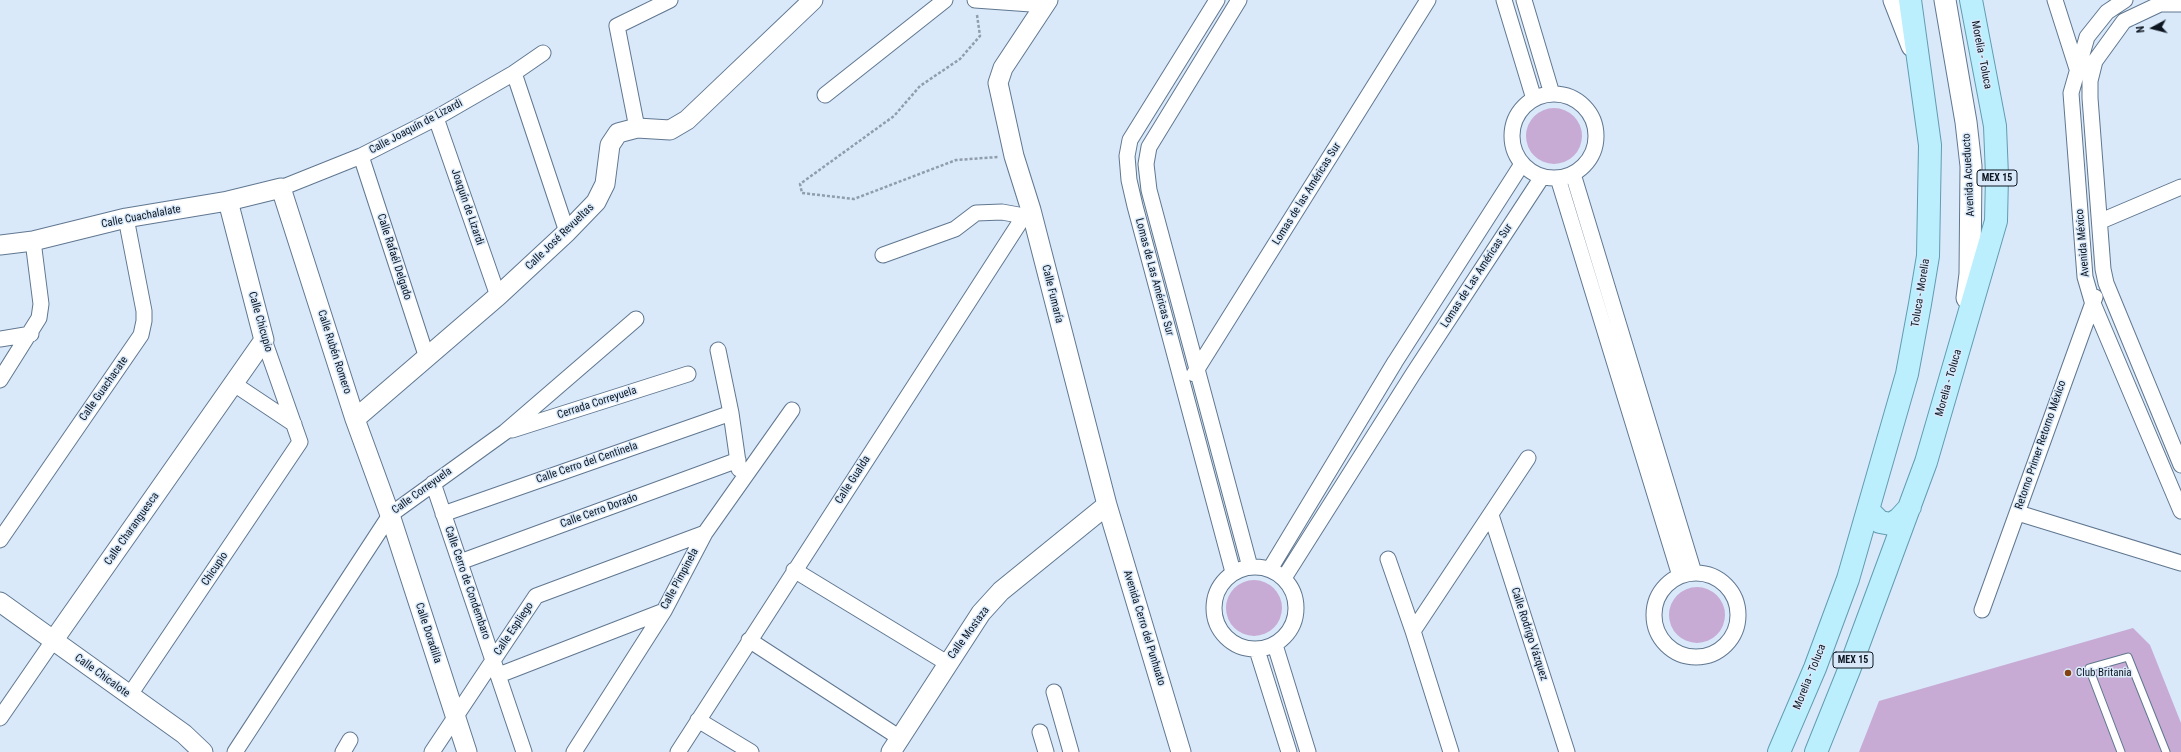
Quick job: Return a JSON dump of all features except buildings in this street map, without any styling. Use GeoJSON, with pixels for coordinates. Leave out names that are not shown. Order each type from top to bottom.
{"type":"FeatureCollection","features":[{"type":"Feature","properties":{"kind":"main road"},"geometry":{"type":"LineString","coordinates":[[1894,0],[1921,70]]}},
{"type":"Feature","properties":{"kind":"main road","name":"Toluca - Morelia"},"geometry":{"type":"LineString","coordinates":[[1848,579],[1907,374],[1928,256],[1930,144],[1921,70],[1910,0]]}},
{"type":"Feature","properties":{"kind":"main road","name":"Avenida Acueducto"},"geometry":{"type":"LineString","coordinates":[[1945,0],[1966,122],[1971,166],[1970,274],[1958,352]]}},
{"type":"Feature","properties":{"kind":"main road","name":"Morelia - Toluca"},"geometry":{"type":"LineString","coordinates":[[1816,752],[1849,670],[1926,462],[1996,221],[1997,176],[1995,126],[1971,0]]}},
{"type":"Feature","properties":{"kind":"main road"},"geometry":{"type":"LineString","coordinates":[[1868,510],[1880,522],[1891,524],[1899,519],[1910,507]]}},
{"type":"Feature","properties":{"kind":"main road"},"geometry":{"type":"LineString","coordinates":[[1856,551],[1870,546],[1879,548],[1885,554],[1887,566]]}},
{"type":"Feature","properties":{"kind":"main road","name":"Morelia - Toluca"},"geometry":{"type":"LineString","coordinates":[[1779,752],[1812,675],[1848,579]]}},
{"type":"Feature","properties":{"kind":"street"},"geometry":{"type":"LineString","coordinates":[[637,128],[617,26],[670,0]]}},
{"type":"Feature","properties":{"kind":"street","name":"Calle José Revueltas"},"geometry":{"type":"LineString","coordinates":[[355,418],[498,296],[567,232],[596,202],[605,184],[610,145],[618,133],[637,128],[670,130],[687,120],[813,0]]}},
{"type":"Feature","properties":{"kind":"street"},"geometry":{"type":"LineString","coordinates":[[825,95],[945,0]]}},
{"type":"Feature","properties":{"kind":"street","name":"Lomas de Las Américas Sur"},"geometry":{"type":"LineString","coordinates":[[1216,0],[1130,140],[1127,156],[1129,180],[1135,206],[1233,572]]}},
{"type":"Feature","properties":{"kind":"street","name":"Lomas de Las Américas Sur"},"geometry":{"type":"LineString","coordinates":[[1239,0],[1149,147],[1146,164],[1149,190],[1198,368],[1250,567]]}},
{"type":"Feature","properties":{"kind":"street","name":"Lomas de las Américas Sur"},"geometry":{"type":"LineString","coordinates":[[1184,387],[1198,368],[1428,0]]}},
{"type":"Feature","properties":{"kind":"street"},"geometry":{"type":"LineString","coordinates":[[1504,0],[1534,99]]}},
{"type":"Feature","properties":{"kind":"street"},"geometry":{"type":"LineString","coordinates":[[1524,0],[1552,94]]}},
{"type":"Feature","properties":{"kind":"street"},"geometry":{"type":"LineString","coordinates":[[2055,0],[2076,72],[2090,81]]}},
{"type":"Feature","properties":{"kind":"street","name":"Avenida México"},"geometry":{"type":"LineString","coordinates":[[2125,0],[2107,12],[2087,37],[2071,93],[2085,277],[2092,301],[2181,510]]}},
{"type":"Feature","properties":{"kind":"street"},"geometry":{"type":"LineString","coordinates":[[975,1],[1046,2]]}},
{"type":"Feature","properties":{"kind":"street","name":"Calle Fumaría"},"geometry":{"type":"LineString","coordinates":[[1046,2],[1003,68],[998,83],[1027,213],[1107,505]]}},
{"type":"Feature","properties":{"kind":"street","name":"Avenida México"},"geometry":{"type":"LineString","coordinates":[[2181,4],[2160,4],[2124,21],[2095,60],[2090,81],[2103,269],[2106,283],[2181,465]]}},
{"type":"Feature","properties":{"kind":"street","name":"Calle Joaquín de Lizardi"},"geometry":{"type":"LineString","coordinates":[[281,188],[361,156],[436,118],[514,73],[543,53]]}},
{"type":"Feature","properties":{"kind":"street"},"geometry":{"type":"LineString","coordinates":[[514,73],[567,232]]}},
{"type":"Feature","properties":{"kind":"street"},"geometry":{"type":"LineString","coordinates":[[1552,94],[1568,96],[1582,105],[1592,118],[1596,133],[1594,150],[1586,164],[1573,174],[1558,178],[1542,177],[1532,172],[1522,164],[1515,151],[1512,136],[1514,121],[1522,108],[1534,99],[1552,94]]}},
{"type":"Feature","properties":{"kind":"street","name":"Joaquín de Lizardi"},"geometry":{"type":"LineString","coordinates":[[436,118],[498,296]]}},
{"type":"Feature","properties":{"kind":"street","name":"Calle Rafaél Delgado"},"geometry":{"type":"LineString","coordinates":[[361,156],[427,358]]}},
{"type":"Feature","properties":{"kind":"street","name":"Lomas de Las Américas Sur"},"geometry":{"type":"LineString","coordinates":[[1270,569],[1395,362],[1522,164]]}},
{"type":"Feature","properties":{"kind":"street"},"geometry":{"type":"LineString","coordinates":[[1573,174],[1634,374],[1687,574]]}},
{"type":"Feature","properties":{"kind":"street","name":"Lomas de Las Américas Sur"},"geometry":{"type":"LineString","coordinates":[[1284,578],[1413,374],[1542,177]]}},
{"type":"Feature","properties":{"kind":"street"},"geometry":{"type":"LineString","coordinates":[[1558,178],[1618,379],[1687,574]]}},
{"type":"Feature","properties":{"kind":"street"},"geometry":{"type":"LineString","coordinates":[[2100,221],[2181,187]]}},
{"type":"Feature","properties":{"kind":"street","name":"Calle Cuachalalate"},"geometry":{"type":"LineString","coordinates":[[0,245],[33,241],[126,218],[228,201],[281,188]]}},
{"type":"Feature","properties":{"kind":"street","name":"Calle Rubén Romero"},"geometry":{"type":"LineString","coordinates":[[281,188],[355,418],[390,514]]}},
{"type":"Feature","properties":{"kind":"street","name":"Calle Chicupio"},"geometry":{"type":"LineString","coordinates":[[228,201],[264,340],[300,442]]}},
{"type":"Feature","properties":{"kind":"street"},"geometry":{"type":"LineString","coordinates":[[883,255],[955,229],[976,213],[1027,213]]}},
{"type":"Feature","properties":{"kind":"street","name":"Calle Gualda"},"geometry":{"type":"LineString","coordinates":[[678,752],[794,570],[1027,213]]}},
{"type":"Feature","properties":{"kind":"street","name":"Calle Guachacate"},"geometry":{"type":"LineString","coordinates":[[0,540],[141,335],[144,321],[144,311],[126,218]]}},
{"type":"Feature","properties":{"kind":"street"},"geometry":{"type":"LineString","coordinates":[[0,380],[39,318],[41,304],[33,241]]}},
{"type":"Feature","properties":{"kind":"street","name":"Retorno Primer Retorno México"},"geometry":{"type":"LineString","coordinates":[[1982,610],[2018,513],[2092,301],[2106,283]]}},
{"type":"Feature","properties":{"kind":"street","name":"Calle Correyuela"},"geometry":{"type":"LineString","coordinates":[[235,752],[390,514],[505,432],[636,319]]}},
{"type":"Feature","properties":{"kind":"street"},"geometry":{"type":"LineString","coordinates":[[0,339],[30,334]]}},
{"type":"Feature","properties":{"kind":"street","name":"Calle Charanguesca"},"geometry":{"type":"LineString","coordinates":[[0,718],[264,340]]}},
{"type":"Feature","properties":{"kind":"street"},"geometry":{"type":"LineString","coordinates":[[718,350],[738,460],[740,484]]}},
{"type":"Feature","properties":{"kind":"street"},"geometry":{"type":"LineString","coordinates":[[1395,362],[1413,374]]}},
{"type":"Feature","properties":{"kind":"street","name":"Cerrada Correyuela"},"geometry":{"type":"LineString","coordinates":[[505,432],[688,374]]}},
{"type":"Feature","properties":{"kind":"street"},"geometry":{"type":"LineString","coordinates":[[1618,379],[1634,374]]}},
{"type":"Feature","properties":{"kind":"street"},"geometry":{"type":"LineString","coordinates":[[234,384],[294,424]]}},
{"type":"Feature","properties":{"kind":"street","name":"Calle Pimpinela"},"geometry":{"type":"LineString","coordinates":[[574,752],[664,611],[705,532],[792,410]]}},
{"type":"Feature","properties":{"kind":"street","name":"Calle Cerro del Centinela"},"geometry":{"type":"LineString","coordinates":[[443,514],[730,413]]}},
{"type":"Feature","properties":{"kind":"street","name":"Chicupio"},"geometry":{"type":"LineString","coordinates":[[129,696],[300,442]]}},
{"type":"Feature","properties":{"kind":"street"},"geometry":{"type":"LineString","coordinates":[[1413,631],[1528,458]]}},
{"type":"Feature","properties":{"kind":"street","name":"Calle Cerro Dorado"},"geometry":{"type":"LineString","coordinates":[[460,562],[738,460]]}},
{"type":"Feature","properties":{"kind":"street","name":"Calle Cerro de Condembaro"},"geometry":{"type":"LineString","coordinates":[[433,483],[500,675],[524,752]]}},
{"type":"Feature","properties":{"kind":"street","name":"Calle Mostaza"},"geometry":{"type":"LineString","coordinates":[[896,745],[981,613],[1002,591],[1107,505]]}},
{"type":"Feature","properties":{"kind":"street","name":"Avenida Cerro del Punhuato"},"geometry":{"type":"LineString","coordinates":[[1107,505],[1181,752]]}},
{"type":"Feature","properties":{"kind":"street"},"geometry":{"type":"LineString","coordinates":[[2018,513],[2181,563]]}},
{"type":"Feature","properties":{"kind":"street","name":"Calle Doradilla"},"geometry":{"type":"LineString","coordinates":[[390,514],[467,752]]}},
{"type":"Feature","properties":{"kind":"street","name":"Calle Rodrigo Vázquez"},"geometry":{"type":"LineString","coordinates":[[1491,515],[1567,752]]}},
{"type":"Feature","properties":{"kind":"street","name":"Calle Espliego"},"geometry":{"type":"LineString","coordinates":[[436,750],[456,716],[536,596],[705,532]]}},
{"type":"Feature","properties":{"kind":"street"},"geometry":{"type":"LineString","coordinates":[[1771,752],[1801,684],[1844,561],[1856,551]]}},
{"type":"Feature","properties":{"kind":"street"},"geometry":{"type":"LineString","coordinates":[[1388,559],[1413,631],[1451,752]]}},
{"type":"Feature","properties":{"kind":"street"},"geometry":{"type":"LineString","coordinates":[[1250,567],[1270,569],[1284,578],[1292,589],[1296,601],[1296,614],[1292,626],[1285,637],[1275,645],[1257,650],[1234,644],[1224,636],[1214,615],[1214,602],[1217,591],[1224,580],[1233,572],[1250,567]]}},
{"type":"Feature","properties":{"kind":"street"},"geometry":{"type":"LineString","coordinates":[[794,570],[948,663]]}},
{"type":"Feature","properties":{"kind":"street"},"geometry":{"type":"LineString","coordinates":[[1687,574],[1709,574],[1722,581],[1731,592],[1737,605],[1738,620],[1734,634],[1725,646],[1713,653],[1699,657],[1684,655],[1671,648],[1661,638],[1656,624],[1655,610],[1659,596],[1668,584],[1687,574]]}},
{"type":"Feature","properties":{"kind":"street","name":"Calle Chicalote"},"geometry":{"type":"LineString","coordinates":[[0,602],[184,734],[203,752]]}},
{"type":"Feature","properties":{"kind":"street"},"geometry":{"type":"LineString","coordinates":[[500,675],[664,611]]}},
{"type":"Feature","properties":{"kind":"street"},"geometry":{"type":"LineString","coordinates":[[749,640],[896,745]]}},
{"type":"Feature","properties":{"kind":"street"},"geometry":{"type":"LineString","coordinates":[[1275,645],[1308,752]]}},
{"type":"Feature","properties":{"kind":"street"},"geometry":{"type":"LineString","coordinates":[[1257,650],[1289,752]]}},
{"type":"Feature","properties":{"kind":"street"},"geometry":{"type":"LineString","coordinates":[[1054,692],[1071,752]]}},
{"type":"Feature","properties":{"kind":"street"},"geometry":{"type":"LineString","coordinates":[[698,720],[751,752]]}},
{"type":"Feature","properties":{"kind":"street"},"geometry":{"type":"LineString","coordinates":[[1040,732],[1046,752]]}},
{"type":"Feature","properties":{"kind":"lane"},"geometry":{"type":"LineString","coordinates":[[2121,752],[2089,668],[2128,657],[2166,752]]}},
{"type":"Feature","properties":{"kind":"path"},"geometry":{"type":"LineString","coordinates":[[975,1],[980,36],[960,59],[920,86],[894,116],[800,184],[802,193],[854,199],[956,160],[1014,156]]}},
{"type":"Feature","properties":{"kind":"shaded area"},"geometry":{"type":"Polygon","coordinates":[[[1549,108],[1559,108],[1574,116],[1580,125],[1582,136],[1580,147],[1574,156],[1559,164],[1549,164],[1538,159],[1531,152],[1526,141],[1526,131],[1531,120],[1538,113],[1549,108]]]}},
{"type":"Feature","properties":{"kind":"shaded area"},"geometry":{"type":"Polygon","coordinates":[[[1249,580],[1259,580],[1274,588],[1280,597],[1282,608],[1280,619],[1274,628],[1259,636],[1249,636],[1238,631],[1231,624],[1226,613],[1226,603],[1231,592],[1238,585],[1249,580]]]}},
{"type":"Feature","properties":{"kind":"shaded area"},"geometry":{"type":"Polygon","coordinates":[[[1692,587],[1702,587],[1717,595],[1723,604],[1725,615],[1723,626],[1717,635],[1702,643],[1692,643],[1681,638],[1674,631],[1669,620],[1669,610],[1674,599],[1681,592],[1692,587]]]}},
{"type":"Feature","properties":{"kind":"shaded area","name":"Club Britania"},"geometry":{"type":"Polygon","coordinates":[[[2133,628],[2150,645],[2181,723],[2181,752],[1859,752],[1879,701],[2133,628]]]}},
{"type":"Feature","properties":{"kind":"place","name":"Club Britania"},"geometry":{"type":"Point","coordinates":[2068,673]}}]}
